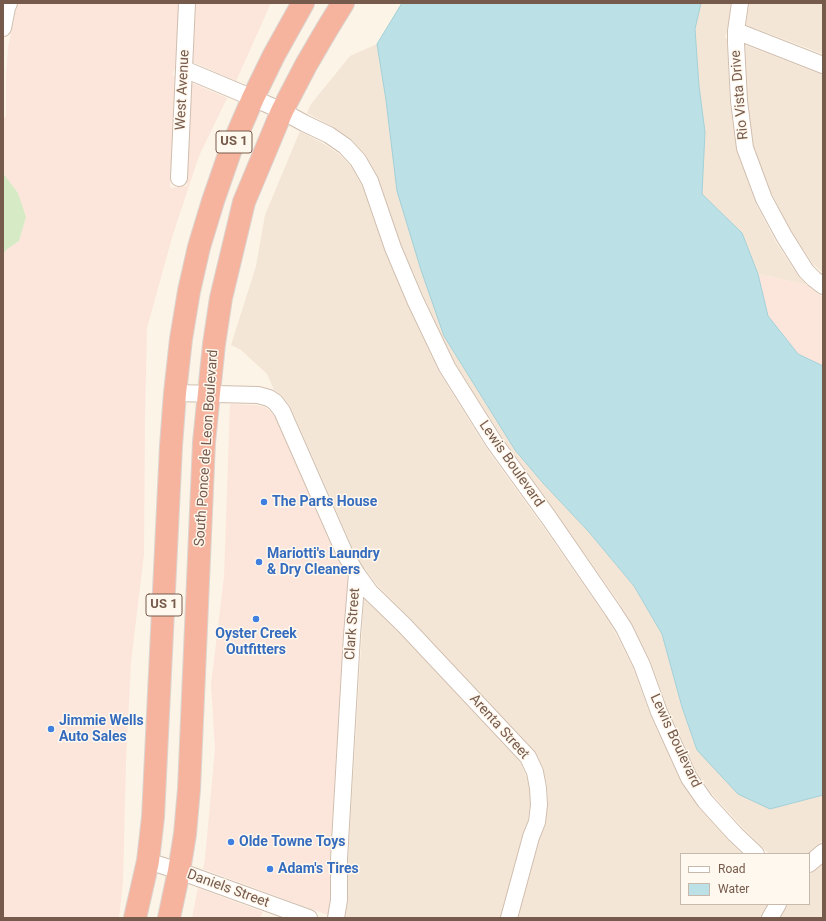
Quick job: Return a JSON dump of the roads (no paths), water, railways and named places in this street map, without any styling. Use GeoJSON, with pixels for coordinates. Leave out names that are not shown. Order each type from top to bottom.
{"type":"FeatureCollection","features":[{"type":"Feature","properties":{"kind":"highway","name":"US 1"},"geometry":{"type":"LineString","coordinates":[[135,918],[148,861],[153,817],[170,462],[181,339],[189,291],[199,247],[231,149],[253,98],[274,55],[303,3]]}},
{"type":"Feature","properties":{"kind":"highway","name":"South Ponce de Leon Boulevard"},"geometry":{"type":"LineString","coordinates":[[169,918],[185,834],[189,790],[204,450],[208,395],[221,298],[244,202],[282,111],[309,59],[343,3]]}},
{"type":"Feature","properties":{"kind":"street"},"geometry":{"type":"LineString","coordinates":[[3,28],[9,3]]}},
{"type":"Feature","properties":{"kind":"street","name":"West Avenue"},"geometry":{"type":"LineString","coordinates":[[179,178],[187,3]]}},
{"type":"Feature","properties":{"kind":"street","name":"Rio Vista Drive"},"geometry":{"type":"LineString","coordinates":[[740,3],[736,31],[738,102],[745,148],[764,200],[784,236],[806,271],[823,286]]}},
{"type":"Feature","properties":{"kind":"street"},"geometry":{"type":"LineString","coordinates":[[736,31],[823,65]]}},
{"type":"Feature","properties":{"kind":"street","name":"Lewis Boulevard"},"geometry":{"type":"LineString","coordinates":[[184,69],[282,111],[328,135],[345,146],[358,160],[370,181],[393,248],[415,300],[447,367],[494,442],[549,518],[624,628],[642,665],[659,712],[690,778],[705,801],[735,834],[755,853]]}},
{"type":"Feature","properties":{"kind":"street","name":"Clark Street"},"geometry":{"type":"LineString","coordinates":[[175,393],[208,395],[258,395],[269,398],[275,402],[282,411],[345,554],[357,574],[339,859],[339,900],[336,918]]}},
{"type":"Feature","properties":{"kind":"street","name":"Arenta Street"},"geometry":{"type":"LineString","coordinates":[[357,574],[370,592],[404,625],[528,757],[535,772],[539,805],[537,822],[531,837],[509,918]]}},
{"type":"Feature","properties":{"kind":"street"},"geometry":{"type":"LineString","coordinates":[[810,863],[823,852]]}},
{"type":"Feature","properties":{"kind":"street","name":"Daniels Street"},"geometry":{"type":"LineString","coordinates":[[148,861],[309,918]]}},
{"type":"Feature","properties":{"kind":"street"},"geometry":{"type":"LineString","coordinates":[[770,918],[777,905]]}},
{"type":"Feature","properties":{"kind":"water"},"geometry":{"type":"Polygon","coordinates":[[[402,3],[701,3],[695,29],[699,86],[705,132],[702,194],[742,233],[758,274],[768,316],[798,354],[823,366],[823,795],[770,809],[738,794],[697,750],[682,707],[662,634],[634,586],[589,532],[543,483],[515,450],[444,336],[421,270],[397,191],[386,100],[377,44],[402,3]]]}},
{"type":"Feature","properties":{"kind":"place","name":"The Parts House"},"geometry":{"type":"Point","coordinates":[264,502]}},
{"type":"Feature","properties":{"kind":"place","name":"Mariotti's Laundry & Dry Cleaners"},"geometry":{"type":"Point","coordinates":[259,562]}},
{"type":"Feature","properties":{"kind":"place","name":"Oyster Creek Outfitters"},"geometry":{"type":"Point","coordinates":[256,619]}},
{"type":"Feature","properties":{"kind":"place","name":"Jimmie Wells Auto Sales"},"geometry":{"type":"Point","coordinates":[51,729]}},
{"type":"Feature","properties":{"kind":"place","name":"Olde Towne Toys"},"geometry":{"type":"Point","coordinates":[231,842]}},
{"type":"Feature","properties":{"kind":"place","name":"Adam's Tires"},"geometry":{"type":"Point","coordinates":[270,869]}}]}
